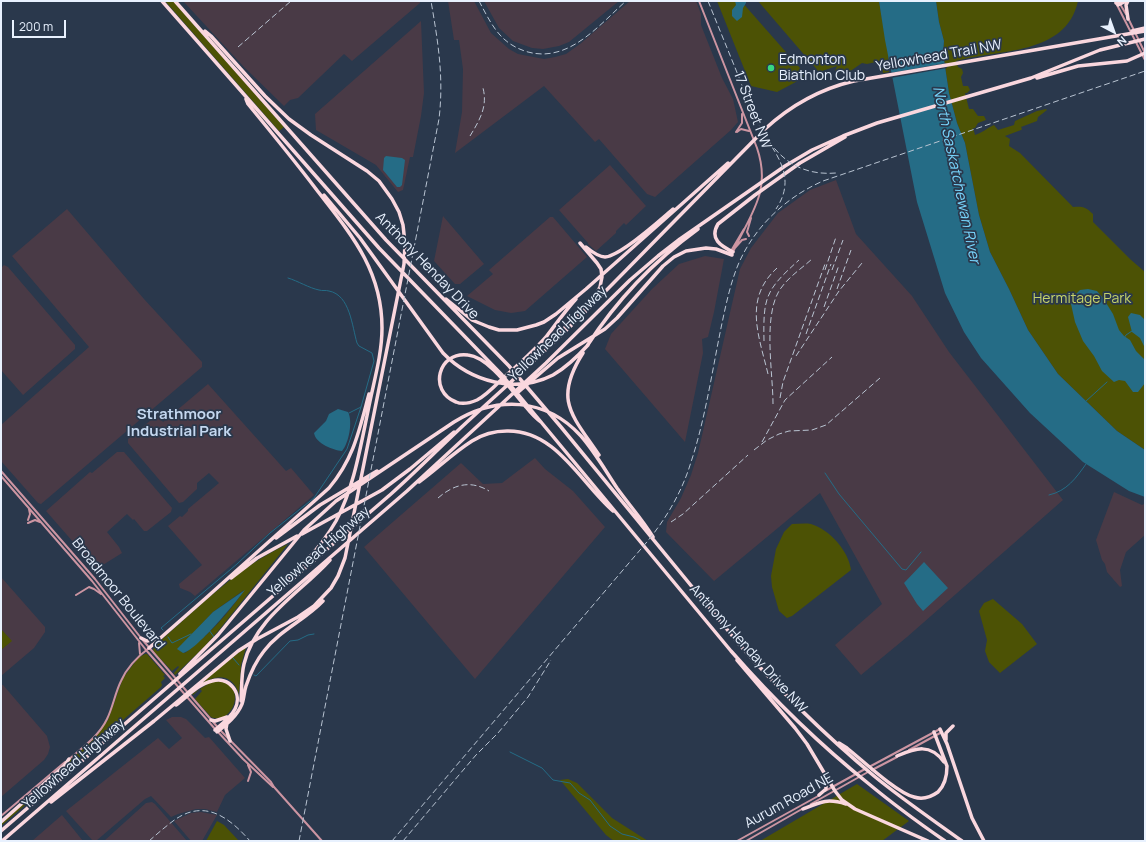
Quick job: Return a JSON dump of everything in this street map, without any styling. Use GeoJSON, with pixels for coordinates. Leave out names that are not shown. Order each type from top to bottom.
{"type":"FeatureCollection","features":[{"type":"Feature","properties":{"kind":"highway"},"geometry":{"type":"LineString","coordinates":[[162,1],[244,94],[248,104],[275,132],[282,145],[357,243],[374,277],[380,305],[382,328],[380,350],[355,471],[342,509],[332,528],[322,542],[311,556],[283,584],[281,589]]}},
{"type":"Feature","properties":{"kind":"highway","name":"Anthony Henday Drive"},"geometry":{"type":"LineString","coordinates":[[176,1],[399,254],[509,366],[640,522]]}},
{"type":"Feature","properties":{"kind":"highway"},"geometry":{"type":"LineString","coordinates":[[1118,2],[1127,1],[1126,5],[1128,19]]}},
{"type":"Feature","properties":{"kind":"highway"},"geometry":{"type":"LineString","coordinates":[[199,27],[211,36],[265,96],[289,119],[378,181],[392,199],[399,212],[405,237],[404,264],[345,558],[332,589],[316,608],[282,633],[264,651],[249,678],[239,710],[236,715],[218,730]]}},
{"type":"Feature","properties":{"kind":"highway"},"geometry":{"type":"LineString","coordinates":[[1086,41],[1145,28]]}},
{"type":"Feature","properties":{"kind":"highway","name":"Yellowhead Trail NW"},"geometry":{"type":"LineString","coordinates":[[539,357],[751,143],[778,117],[803,101],[837,86],[874,78],[1145,31]]}},
{"type":"Feature","properties":{"kind":"highway"},"geometry":{"type":"LineString","coordinates":[[611,478],[598,454],[575,419],[568,402],[567,390],[570,377],[575,365],[588,344],[615,306],[649,271],[676,247],[730,204],[803,156],[830,141],[877,123],[1009,85],[1100,50],[1145,39]]}},
{"type":"Feature","properties":{"kind":"highway"},"geometry":{"type":"LineString","coordinates":[[1009,85],[1078,66],[1127,61],[1144,54]]}},
{"type":"Feature","properties":{"kind":"highway"},"geometry":{"type":"LineString","coordinates":[[732,252],[720,245],[716,239],[715,230],[718,224],[800,163],[859,129]]}},
{"type":"Feature","properties":{"kind":"highway","name":"Anthony Henday Drive"},"geometry":{"type":"LineString","coordinates":[[275,132],[284,140],[398,268],[501,376]]}},
{"type":"Feature","properties":{"kind":"highway"},"geometry":{"type":"LineString","coordinates":[[622,518],[543,423],[537,420],[522,400],[501,376],[485,362],[472,355],[462,354],[457,355],[446,362],[442,367],[440,385],[444,393],[454,402],[465,404],[477,400],[526,358],[595,280],[751,143]]}},
{"type":"Feature","properties":{"kind":"highway"},"geometry":{"type":"LineString","coordinates":[[303,172],[314,182],[360,238],[443,353],[456,365],[474,376],[485,380],[508,384],[525,383],[546,378],[568,365],[588,344]]}},
{"type":"Feature","properties":{"kind":"highway"},"geometry":{"type":"LineString","coordinates":[[539,357],[539,354],[593,300],[600,287],[602,277],[600,269],[597,263],[580,243],[600,256],[605,257],[627,246],[691,197]]}},
{"type":"Feature","properties":{"kind":"highway","name":"Yellowhead Highway"},"geometry":{"type":"LineString","coordinates":[[2,841],[407,491],[557,352],[641,270],[675,242],[730,204]]}},
{"type":"Feature","properties":{"kind":"highway"},"geometry":{"type":"LineString","coordinates":[[502,403],[517,393],[567,352],[596,336],[605,329],[617,318],[663,266],[674,257],[686,251],[706,248],[732,252]]}},
{"type":"Feature","properties":{"kind":"highway"},"geometry":{"type":"LineString","coordinates":[[431,287],[472,320],[489,327],[507,330],[522,329],[544,322],[586,289]]}},
{"type":"Feature","properties":{"kind":"highway","name":"Yellowhead Highway"},"geometry":{"type":"LineString","coordinates":[[1,831],[372,510],[539,357]]}},
{"type":"Feature","properties":{"kind":"highway"},"geometry":{"type":"LineString","coordinates":[[207,598],[319,498],[338,477],[355,445],[374,380]]}},
{"type":"Feature","properties":{"kind":"highway"},"geometry":{"type":"LineString","coordinates":[[171,684],[218,635],[304,530],[336,501],[386,466],[460,418],[486,407],[510,404],[524,405],[543,410],[568,424],[588,445],[640,522]]}},
{"type":"Feature","properties":{"kind":"highway"},"geometry":{"type":"LineString","coordinates":[[147,649],[257,558],[374,495],[395,482],[462,426]]}},
{"type":"Feature","properties":{"kind":"highway"},"geometry":{"type":"LineString","coordinates":[[407,491],[473,440],[487,434],[503,431],[516,431],[532,435],[547,443],[609,507],[622,518]]}},
{"type":"Feature","properties":{"kind":"highway"},"geometry":{"type":"LineString","coordinates":[[254,555],[311,511],[343,490],[386,466]]}},
{"type":"Feature","properties":{"kind":"highway","name":"Anthony Henday Drive NW"},"geometry":{"type":"LineString","coordinates":[[622,518],[731,651],[778,702],[835,756],[882,795],[945,841]]}},
{"type":"Feature","properties":{"kind":"highway","name":"Anthony Henday Drive NW"},"geometry":{"type":"LineString","coordinates":[[640,522],[752,660],[790,700],[832,740],[888,787],[962,841]]}},
{"type":"Feature","properties":{"kind":"highway"},"geometry":{"type":"LineString","coordinates":[[239,710],[241,703],[242,672],[249,648],[255,636],[270,617],[342,547]]}},
{"type":"Feature","properties":{"kind":"highway"},"geometry":{"type":"LineString","coordinates":[[154,721],[238,651],[257,639],[298,618],[314,606],[325,596],[338,576]]}},
{"type":"Feature","properties":{"kind":"highway"},"geometry":{"type":"LineString","coordinates":[[140,640],[146,641],[161,637]]}},
{"type":"Feature","properties":{"kind":"highway"},"geometry":{"type":"LineString","coordinates":[[731,651],[740,665],[795,728],[807,744],[834,789],[848,805]]}},
{"type":"Feature","properties":{"kind":"highway"},"geometry":{"type":"LineString","coordinates":[[38,810],[57,798],[200,686],[210,681],[222,680],[231,684],[236,693],[237,701],[236,706],[230,716],[218,730]]}},
{"type":"Feature","properties":{"kind":"highway"},"geometry":{"type":"LineString","coordinates":[[211,720],[218,720],[230,716]]}},
{"type":"Feature","properties":{"kind":"highway"},"geometry":{"type":"LineString","coordinates":[[228,722],[226,729],[230,741]]}},
{"type":"Feature","properties":{"kind":"highway"},"geometry":{"type":"LineString","coordinates":[[946,744],[946,733],[953,726]]}},
{"type":"Feature","properties":{"kind":"highway"},"geometry":{"type":"LineString","coordinates":[[941,731],[972,818],[984,841]]}},
{"type":"Feature","properties":{"kind":"highway"},"geometry":{"type":"LineString","coordinates":[[832,740],[847,748],[903,792],[914,797],[923,798],[929,797],[938,791],[944,782],[947,772],[947,766],[935,733]]}},
{"type":"Feature","properties":{"kind":"highway"},"geometry":{"type":"LineString","coordinates":[[897,756],[914,749],[924,749],[937,754],[947,766]]}},
{"type":"Feature","properties":{"kind":"highway"},"geometry":{"type":"LineString","coordinates":[[1,822],[64,766],[69,759]]}},
{"type":"Feature","properties":{"kind":"highway"},"geometry":{"type":"LineString","coordinates":[[819,795],[826,789],[827,782],[825,775]]}},
{"type":"Feature","properties":{"kind":"highway"},"geometry":{"type":"LineString","coordinates":[[803,809],[825,800],[835,800],[928,841]]}},
{"type":"Feature","properties":{"kind":"main road","name":"17 Street NW"},"geometry":{"type":"LineString","coordinates":[[699,1],[757,148],[762,174],[760,194],[752,215],[741,231],[732,252]]}},
{"type":"Feature","properties":{"kind":"main road"},"geometry":{"type":"LineString","coordinates":[[1118,2],[1141,45],[1145,60]]}},
{"type":"Feature","properties":{"kind":"main road"},"geometry":{"type":"LineString","coordinates":[[1118,2],[1138,46],[1144,54]]}},
{"type":"Feature","properties":{"kind":"main road"},"geometry":{"type":"LineString","coordinates":[[742,112],[742,123],[736,132],[741,129],[750,131]]}},
{"type":"Feature","properties":{"kind":"main road"},"geometry":{"type":"LineString","coordinates":[[749,236],[747,232],[752,215]]}},
{"type":"Feature","properties":{"kind":"main road"},"geometry":{"type":"LineString","coordinates":[[732,252],[742,240],[746,239]]}},
{"type":"Feature","properties":{"kind":"main road","name":"Broadmoor Boulevard"},"geometry":{"type":"LineString","coordinates":[[1,471],[99,584],[140,640]]}},
{"type":"Feature","properties":{"kind":"main road","name":"Broadmoor Boulevard"},"geometry":{"type":"LineString","coordinates":[[1,476],[106,598],[168,676],[218,730]]}},
{"type":"Feature","properties":{"kind":"main road"},"geometry":{"type":"LineString","coordinates":[[29,508],[30,514],[28,521],[35,520],[42,523]]}},
{"type":"Feature","properties":{"kind":"main road"},"geometry":{"type":"LineString","coordinates":[[76,595],[89,587],[97,590],[106,598]]}},
{"type":"Feature","properties":{"kind":"main road"},"geometry":{"type":"LineString","coordinates":[[139,656],[140,640]]}},
{"type":"Feature","properties":{"kind":"main road"},"geometry":{"type":"LineString","coordinates":[[1,816],[94,737],[107,720],[123,677],[128,668],[147,649]]}},
{"type":"Feature","properties":{"kind":"main road","name":"Broadmoor Boulevard"},"geometry":{"type":"LineString","coordinates":[[147,649],[171,673],[218,730]]}},
{"type":"Feature","properties":{"kind":"main road"},"geometry":{"type":"LineString","coordinates":[[218,730],[271,782],[274,788]]}},
{"type":"Feature","properties":{"kind":"main road"},"geometry":{"type":"LineString","coordinates":[[218,730],[250,767],[251,772],[248,781]]}},
{"type":"Feature","properties":{"kind":"main road"},"geometry":{"type":"LineString","coordinates":[[935,733],[941,731]]}},
{"type":"Feature","properties":{"kind":"main road","name":"Aurum Road NE"},"geometry":{"type":"LineString","coordinates":[[737,841],[819,795],[853,781],[935,733]]}},
{"type":"Feature","properties":{"kind":"main road","name":"Aurum Road NE"},"geometry":{"type":"LineString","coordinates":[[746,841],[803,809],[850,778],[935,733]]}},
{"type":"Feature","properties":{"kind":"main road"},"geometry":{"type":"LineString","coordinates":[[246,762],[274,788],[322,841]]}},
{"type":"Feature","properties":{"kind":"shaded area"},"geometry":{"type":"Polygon","coordinates":[[[183,1],[420,1],[420,3],[352,61],[344,54],[298,98],[290,100],[284,106],[244,67],[183,1]]]}},
{"type":"Feature","properties":{"kind":"shaded area"},"geometry":{"type":"Polygon","coordinates":[[[448,1],[474,1],[491,33],[509,49],[518,54],[544,59],[566,54],[580,44],[630,1],[696,1],[701,14],[701,25],[722,78],[733,99],[738,122],[731,130],[655,197],[647,194],[599,139],[595,142],[544,86],[455,153],[462,112],[463,69],[459,40],[454,40],[448,1]]]}},
{"type":"Feature","properties":{"kind":"shaded area"},"geometry":{"type":"Polygon","coordinates":[[[484,1],[619,1],[569,42],[559,46],[543,49],[532,48],[513,41],[499,28],[484,1]]]}},
{"type":"Feature","properties":{"kind":"shaded area"},"geometry":{"type":"Polygon","coordinates":[[[421,21],[424,93],[421,116],[413,157],[410,157],[403,190],[398,192],[376,165],[316,130],[315,114],[421,21]]]}},
{"type":"Feature","properties":{"kind":"shaded area"},"geometry":{"type":"Polygon","coordinates":[[[610,165],[646,206],[626,225],[624,223],[616,231],[616,233],[596,251],[588,244],[559,210],[610,165]]]}},
{"type":"Feature","properties":{"kind":"shaded area"},"geometry":{"type":"Polygon","coordinates":[[[836,180],[856,234],[912,296],[949,352],[1063,500],[907,637],[861,675],[835,645],[882,604],[820,493],[714,581],[666,532],[667,522],[681,498],[691,475],[698,453],[740,269],[751,248],[778,213],[810,190],[836,180]]]}},
{"type":"Feature","properties":{"kind":"shaded area"},"geometry":{"type":"Polygon","coordinates":[[[67,209],[144,299],[202,362],[202,367],[41,504],[38,503],[1,461],[1,425],[89,347],[12,256],[67,209]]]}},
{"type":"Feature","properties":{"kind":"shaded area"},"geometry":{"type":"Polygon","coordinates":[[[443,216],[484,264],[460,284],[455,284],[434,261],[443,216]]]}},
{"type":"Feature","properties":{"kind":"shaded area"},"geometry":{"type":"Polygon","coordinates":[[[550,217],[553,217],[587,257],[525,311],[511,313],[495,310],[467,296],[493,274],[489,270],[550,217]]]}},
{"type":"Feature","properties":{"kind":"shaded area"},"geometry":{"type":"Polygon","coordinates":[[[705,256],[724,259],[708,337],[702,339],[703,353],[685,442],[605,349],[611,334],[652,289],[679,264],[705,256]]]}},
{"type":"Feature","properties":{"kind":"shaded area"},"geometry":{"type":"Polygon","coordinates":[[[4,265],[8,267],[75,345],[75,349],[23,395],[1,370],[1,268],[4,265]]]}},
{"type":"Feature","properties":{"kind":"shaded area"},"geometry":{"type":"Polygon","coordinates":[[[208,384],[286,471],[291,468],[314,495],[195,596],[180,588],[179,584],[202,565],[168,526],[180,516],[182,517],[188,509],[219,483],[209,473],[197,483],[197,489],[183,502],[179,503],[128,443],[128,439],[157,415],[163,422],[208,384]]]}},
{"type":"Feature","properties":{"kind":"shaded area"},"geometry":{"type":"Polygon","coordinates":[[[117,452],[124,452],[172,508],[171,512],[147,531],[144,531],[134,519],[133,520],[127,514],[107,532],[122,553],[98,568],[95,567],[46,511],[90,472],[92,473],[117,452]]]}},
{"type":"Feature","properties":{"kind":"shaded area"},"geometry":{"type":"Polygon","coordinates":[[[535,458],[545,469],[573,491],[605,527],[475,679],[364,547],[461,463],[483,484],[502,483],[535,458]]]}},
{"type":"Feature","properties":{"kind":"shaded area"},"geometry":{"type":"Polygon","coordinates":[[[1114,492],[1142,505],[1144,504],[1145,500],[1145,535],[1126,552],[1120,570],[1122,586],[1120,587],[1107,572],[1096,540],[1114,492]]]}},
{"type":"Feature","properties":{"kind":"shaded area"},"geometry":{"type":"Polygon","coordinates":[[[1,577],[45,627],[45,632],[34,648],[1,676],[1,650],[11,641],[1,629],[1,577]]]}},
{"type":"Feature","properties":{"kind":"shaded area"},"geometry":{"type":"Polygon","coordinates":[[[1,685],[3,685],[47,736],[50,747],[44,760],[1,797],[1,685]]]}},
{"type":"Feature","properties":{"kind":"shaded area"},"geometry":{"type":"Polygon","coordinates":[[[172,717],[181,717],[186,719],[205,738],[209,737],[245,778],[225,795],[217,812],[205,809],[196,809],[171,817],[151,796],[145,799],[96,841],[93,841],[66,811],[158,738],[169,749],[182,738],[166,720],[172,717]]]}},
{"type":"Feature","properties":{"kind":"shaded area"},"geometry":{"type":"Polygon","coordinates":[[[152,802],[187,841],[104,841],[146,803],[152,802]]]}},
{"type":"Feature","properties":{"kind":"shaded area"},"geometry":{"type":"Polygon","coordinates":[[[201,812],[217,815],[202,841],[191,841],[174,821],[191,813],[201,812]]]}},
{"type":"Feature","properties":{"kind":"shaded area"},"geometry":{"type":"Polygon","coordinates":[[[62,815],[83,841],[32,841],[62,815]]]}},
{"type":"Feature","properties":{"kind":"green space"},"geometry":{"type":"Polygon","coordinates":[[[165,1],[173,1],[284,127],[279,131],[165,1]]]}},
{"type":"Feature","properties":{"kind":"green space"},"geometry":{"type":"Polygon","coordinates":[[[717,1],[741,1],[807,76],[777,92],[751,86],[717,1]]]}},
{"type":"Feature","properties":{"kind":"green space"},"geometry":{"type":"Polygon","coordinates":[[[758,1],[879,1],[888,52],[889,72],[883,73],[883,66],[880,61],[867,64],[862,63],[849,72],[846,71],[843,73],[835,71],[837,66],[819,72],[758,1]]]}},
{"type":"Feature","properties":{"kind":"green space","name":"Hermitage Park"},"geometry":{"type":"Polygon","coordinates":[[[936,1],[1078,1],[1071,19],[1060,32],[1045,41],[1028,47],[956,61],[958,67],[962,69],[963,73],[961,77],[963,86],[968,86],[970,90],[965,93],[969,109],[973,109],[978,116],[984,116],[986,120],[978,123],[975,128],[973,128],[975,135],[994,125],[998,130],[1014,125],[1015,121],[1037,111],[1046,109],[1047,110],[1038,117],[1037,121],[1021,127],[1021,130],[1005,136],[1010,139],[1009,146],[1020,153],[1073,207],[1086,208],[1093,214],[1093,222],[1145,272],[1145,450],[1117,431],[1058,374],[1028,330],[990,252],[979,215],[965,143],[957,123],[949,93],[943,53],[944,41],[936,1]]]}},
{"type":"Feature","properties":{"kind":"green space"},"geometry":{"type":"Polygon","coordinates":[[[792,524],[811,524],[825,531],[842,548],[851,570],[792,616],[787,618],[779,611],[772,587],[771,576],[776,549],[784,532],[792,524]]]}},
{"type":"Feature","properties":{"kind":"green space"},"geometry":{"type":"Polygon","coordinates":[[[288,544],[219,630],[175,675],[174,673],[179,667],[178,666],[172,671],[154,652],[153,649],[204,602],[236,576],[270,553],[288,544]],[[244,590],[213,612],[178,649],[185,653],[209,632],[232,608],[244,590]]]}},
{"type":"Feature","properties":{"kind":"green space"},"geometry":{"type":"Polygon","coordinates":[[[993,599],[1022,624],[1037,644],[1000,673],[989,662],[985,651],[987,640],[979,611],[984,603],[993,599]]]}},
{"type":"Feature","properties":{"kind":"green space"},"geometry":{"type":"Polygon","coordinates":[[[1,629],[12,641],[1,650],[1,629]]]}},
{"type":"Feature","properties":{"kind":"green space"},"geometry":{"type":"Polygon","coordinates":[[[246,647],[241,665],[239,694],[232,682],[222,677],[210,680],[198,687],[221,666],[246,647]]]}},
{"type":"Feature","properties":{"kind":"green space"},"geometry":{"type":"Polygon","coordinates":[[[147,654],[165,675],[163,676],[165,678],[161,682],[161,687],[1,826],[1,824],[94,738],[108,720],[123,678],[138,658],[147,654]]]}},
{"type":"Feature","properties":{"kind":"green space"},"geometry":{"type":"Polygon","coordinates":[[[221,681],[228,684],[233,690],[235,696],[234,703],[228,714],[223,717],[211,717],[195,699],[202,691],[200,689],[193,695],[192,694],[211,682],[221,681]]]}},
{"type":"Feature","properties":{"kind":"green space"},"geometry":{"type":"Polygon","coordinates":[[[568,779],[577,783],[612,818],[648,841],[614,841],[606,835],[560,780],[568,779]]]}},
{"type":"Feature","properties":{"kind":"green space"},"geometry":{"type":"Polygon","coordinates":[[[857,784],[909,821],[882,841],[760,841],[857,784]]]}},
{"type":"Feature","properties":{"kind":"green space"},"geometry":{"type":"Polygon","coordinates":[[[217,821],[224,825],[239,841],[206,841],[217,821]]]}},
{"type":"Feature","properties":{"kind":"water"},"geometry":{"type":"Polygon","coordinates":[[[735,1],[746,1],[743,8],[742,17],[737,21],[732,16],[732,10],[736,5],[735,1]]]}},
{"type":"Feature","properties":{"kind":"water","name":"North Saskatchewan River"},"geometry":{"type":"Polygon","coordinates":[[[879,1],[936,1],[944,41],[943,53],[949,93],[957,123],[965,143],[979,215],[990,252],[1028,330],[1058,374],[1117,431],[1145,450],[1145,497],[1129,491],[1083,462],[1030,413],[981,358],[964,332],[945,293],[917,202],[885,40],[879,1]]]}},
{"type":"Feature","properties":{"kind":"water"},"geometry":{"type":"Polygon","coordinates":[[[386,156],[402,158],[405,160],[402,185],[400,187],[397,187],[383,170],[384,158],[386,156]]]}},
{"type":"Feature","properties":{"kind":"water"},"geometry":{"type":"Polygon","coordinates":[[[1088,289],[1097,291],[1103,298],[1113,314],[1119,330],[1130,340],[1136,351],[1145,360],[1145,383],[1138,392],[1133,392],[1125,381],[1119,380],[1114,382],[1102,371],[1094,356],[1083,341],[1075,322],[1071,304],[1072,298],[1080,290],[1088,289]]]}},
{"type":"Feature","properties":{"kind":"water"},"geometry":{"type":"Polygon","coordinates":[[[1131,313],[1140,315],[1145,320],[1145,348],[1140,338],[1132,332],[1128,317],[1131,313]]]}},
{"type":"Feature","properties":{"kind":"water"},"geometry":{"type":"Polygon","coordinates":[[[338,409],[348,412],[350,421],[347,443],[342,451],[330,448],[321,443],[315,437],[314,433],[326,421],[329,414],[338,409]]]}},
{"type":"Feature","properties":{"kind":"water"},"geometry":{"type":"Polygon","coordinates":[[[924,562],[948,588],[923,611],[904,583],[924,562]]]}},
{"type":"Feature","properties":{"kind":"water"},"geometry":{"type":"Polygon","coordinates":[[[245,590],[215,626],[197,644],[183,653],[177,649],[213,612],[245,590]]]}},
{"type":"Feature","properties":{"kind":"pier"},"geometry":{"type":"Polygon","coordinates":[[[946,63],[947,68],[891,78],[890,73],[946,63]]]}},
{"type":"Feature","properties":{"kind":"waterway"},"geometry":{"type":"LineString","coordinates":[[288,278],[315,289],[329,291],[342,298],[349,312],[357,343],[359,346],[372,353],[374,361],[361,407],[349,413]]}},
{"type":"Feature","properties":{"kind":"waterway"},"geometry":{"type":"LineString","coordinates":[[1124,338],[1132,331]]}},
{"type":"Feature","properties":{"kind":"waterway"},"geometry":{"type":"LineString","coordinates":[[1085,402],[1107,382]]}},
{"type":"Feature","properties":{"kind":"waterway"},"geometry":{"type":"LineString","coordinates":[[163,630],[161,628],[237,564],[270,533],[314,498],[347,449],[361,407]]}},
{"type":"Feature","properties":{"kind":"waterway"},"geometry":{"type":"LineString","coordinates":[[1049,495],[1066,487],[1075,479],[1086,464]]}},
{"type":"Feature","properties":{"kind":"waterway"},"geometry":{"type":"LineString","coordinates":[[825,473],[839,494],[902,569],[906,570],[921,552]]}},
{"type":"Feature","properties":{"kind":"waterway"},"geometry":{"type":"LineString","coordinates":[[209,630],[214,637]]}},
{"type":"Feature","properties":{"kind":"waterway"},"geometry":{"type":"LineString","coordinates":[[168,637],[172,643],[191,634]]}},
{"type":"Feature","properties":{"kind":"waterway"},"geometry":{"type":"LineString","coordinates":[[254,675],[256,676],[290,641],[298,640],[314,634]]}},
{"type":"Feature","properties":{"kind":"waterway"},"geometry":{"type":"LineString","coordinates":[[233,658],[239,665]]}},
{"type":"Feature","properties":{"kind":"waterway"},"geometry":{"type":"LineString","coordinates":[[510,752],[542,768],[553,780],[570,783],[579,793],[590,800],[610,826],[622,834],[642,841]]}},
{"type":"Feature","properties":{"kind":"railway"},"geometry":{"type":"LineString","coordinates":[[238,47],[291,1]]}},
{"type":"Feature","properties":{"kind":"railway"},"geometry":{"type":"LineString","coordinates":[[299,841],[439,119],[441,74],[431,1]]}},
{"type":"Feature","properties":{"kind":"railway"},"geometry":{"type":"LineString","coordinates":[[479,1],[494,27],[506,41],[524,51],[543,54],[557,52],[582,40],[594,31],[626,1]]}},
{"type":"Feature","properties":{"kind":"railway"},"geometry":{"type":"LineString","coordinates":[[708,1],[752,111],[770,144],[782,157],[797,166],[815,172],[836,173]]}},
{"type":"Feature","properties":{"kind":"railway"},"geometry":{"type":"LineString","coordinates":[[392,841],[646,543],[667,515],[683,484],[696,446],[731,284],[742,255],[750,242],[770,217],[795,196],[823,181],[1145,71]]}},
{"type":"Feature","properties":{"kind":"railway"},"geometry":{"type":"LineString","coordinates":[[470,136],[482,114],[484,101],[483,88]]}},
{"type":"Feature","properties":{"kind":"railway"},"geometry":{"type":"LineString","coordinates":[[767,139],[784,172],[784,190],[776,209]]}},
{"type":"Feature","properties":{"kind":"railway"},"geometry":{"type":"LineString","coordinates":[[825,270],[836,237]]}},
{"type":"Feature","properties":{"kind":"railway"},"geometry":{"type":"LineString","coordinates":[[832,270],[843,240]]}},
{"type":"Feature","properties":{"kind":"railway"},"geometry":{"type":"LineString","coordinates":[[837,289],[851,250]]}},
{"type":"Feature","properties":{"kind":"railway"},"geometry":{"type":"LineString","coordinates":[[773,404],[770,330],[774,302],[779,291],[786,282],[812,259]]}},
{"type":"Feature","properties":{"kind":"railway"},"geometry":{"type":"LineString","coordinates":[[764,341],[764,314],[769,295],[779,279],[799,260]]}},
{"type":"Feature","properties":{"kind":"railway"},"geometry":{"type":"LineString","coordinates":[[796,356],[839,291],[862,263]]}},
{"type":"Feature","properties":{"kind":"railway"},"geometry":{"type":"LineString","coordinates":[[780,398],[783,382],[825,264]]}},
{"type":"Feature","properties":{"kind":"railway"},"geometry":{"type":"LineString","coordinates":[[806,334],[831,264]]}},
{"type":"Feature","properties":{"kind":"railway"},"geometry":{"type":"LineString","coordinates":[[824,307],[839,265]]}},
{"type":"Feature","properties":{"kind":"railway"},"geometry":{"type":"LineString","coordinates":[[768,374],[758,332],[756,318],[757,305],[760,292],[766,280],[777,268]]}},
{"type":"Feature","properties":{"kind":"railway"},"geometry":{"type":"LineString","coordinates":[[762,442],[785,400],[832,357]]}},
{"type":"Feature","properties":{"kind":"railway"},"geometry":{"type":"LineString","coordinates":[[754,450],[767,440],[779,434],[789,431],[812,430],[826,425],[880,378]]}},
{"type":"Feature","properties":{"kind":"railway"},"geometry":{"type":"LineString","coordinates":[[671,522],[683,514],[748,455]]}},
{"type":"Feature","properties":{"kind":"railway"},"geometry":{"type":"LineString","coordinates":[[438,498],[450,489],[463,485],[476,485],[489,491]]}},
{"type":"Feature","properties":{"kind":"railway"},"geometry":{"type":"LineString","coordinates":[[403,841],[476,755],[498,733],[528,697],[551,660]]}},
{"type":"Feature","properties":{"kind":"railway"},"geometry":{"type":"LineString","coordinates":[[149,841],[173,821],[184,814],[195,811],[215,813],[225,818],[242,832],[250,841]]}},
{"type":"Feature","properties":{"kind":"place","name":"Edmonton Biathlon Club"},"geometry":{"type":"Point","coordinates":[771,68]}},
{"type":"Feature","properties":{"kind":"district","name":"Strathmoor Industrial Park"},"geometry":{"type":"Point","coordinates":[179,424]}}]}
